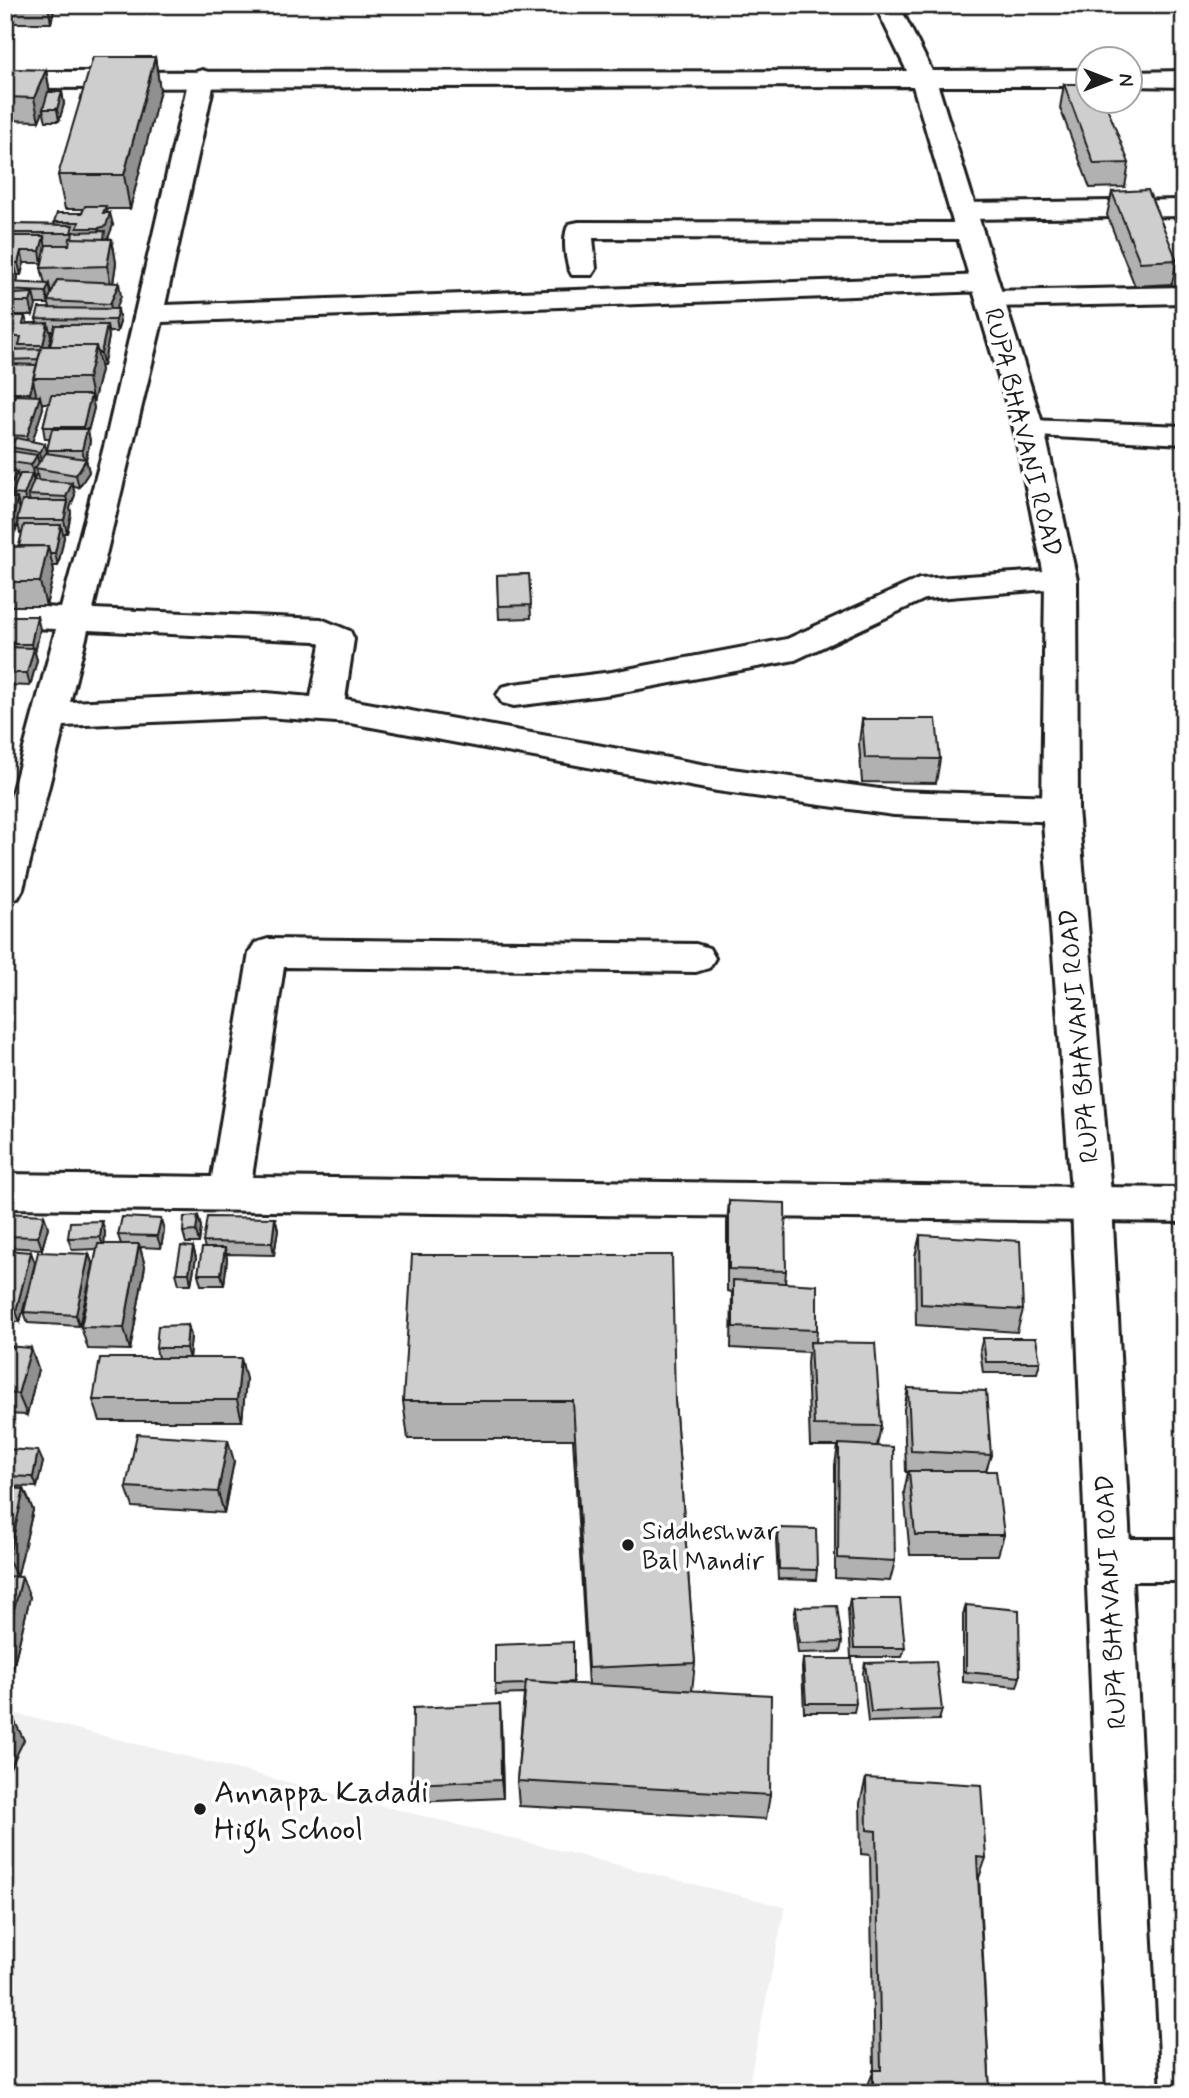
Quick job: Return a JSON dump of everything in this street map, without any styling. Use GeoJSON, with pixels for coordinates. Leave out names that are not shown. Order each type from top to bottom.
{"type":"FeatureCollection","features":[{"type":"Feature","properties":{"kind":"street","name":"RUPA BHAVANI ROAD"},"geometry":{"type":"LineString","coordinates":[[887,5],[923,77],[988,291],[1029,429],[1061,580],[1060,808],[1092,1205],[1133,2093]]}},
{"type":"Feature","properties":{"kind":"street"},"geometry":{"type":"LineString","coordinates":[[5,889],[74,620],[92,497],[149,314],[202,78]]}},
{"type":"Feature","properties":{"kind":"street"},"geometry":{"type":"LineString","coordinates":[[5,80],[1074,78]]}},
{"type":"Feature","properties":{"kind":"street"},"geometry":{"type":"LineString","coordinates":[[1144,79],[1184,79]]}},
{"type":"Feature","properties":{"kind":"street"},"geometry":{"type":"LineString","coordinates":[[582,269],[579,230],[966,221],[1184,208]]}},
{"type":"Feature","properties":{"kind":"street"},"geometry":{"type":"LineString","coordinates":[[149,314],[988,291],[1184,295]]}},
{"type":"Feature","properties":{"kind":"street"},"geometry":{"type":"LineString","coordinates":[[1029,429],[1184,435]]}},
{"type":"Feature","properties":{"kind":"street"},"geometry":{"type":"LineString","coordinates":[[514,695],[612,683],[795,649],[919,589],[1061,580]]}},
{"type":"Feature","properties":{"kind":"street"},"geometry":{"type":"LineString","coordinates":[[5,617],[321,630],[338,639],[326,709]]}},
{"type":"Feature","properties":{"kind":"street"},"geometry":{"type":"LineString","coordinates":[[50,715],[266,705],[326,709],[717,779],[894,803],[1060,808]]}},
{"type":"Feature","properties":{"kind":"street"},"geometry":{"type":"LineString","coordinates":[[229,1194],[268,953],[696,958]]}},
{"type":"Feature","properties":{"kind":"street"},"geometry":{"type":"LineString","coordinates":[[5,1191],[1184,1205]]}},
{"type":"Feature","properties":{"kind":"street"},"geometry":{"type":"LineString","coordinates":[[1108,1560],[1184,1560]]}},
{"type":"Feature","properties":{"kind":"shaded area","name":"Annappa Kadadi High School"},"geometry":{"type":"Polygon","coordinates":[[[5,1711],[785,1907],[747,2093],[5,2093],[5,1711]]]}},
{"type":"Feature","properties":{"kind":"building"},"geometry":{"type":"Polygon","coordinates":[[[93,57],[155,57],[124,175],[58,175],[93,57]]]}},
{"type":"Feature","properties":{"kind":"building"},"geometry":{"type":"Polygon","coordinates":[[[5,69],[46,70],[34,98],[5,97],[5,69]]]}},
{"type":"Feature","properties":{"kind":"building"},"geometry":{"type":"Polygon","coordinates":[[[1064,84],[1074,84],[1074,111],[1064,84]]]}},
{"type":"Feature","properties":{"kind":"building"},"geometry":{"type":"Polygon","coordinates":[[[48,92],[62,92],[57,109],[43,109],[48,92]]]}},
{"type":"Feature","properties":{"kind":"building"},"geometry":{"type":"Polygon","coordinates":[[[1076,116],[1111,116],[1129,163],[1094,164],[1076,116]]]}},
{"type":"Feature","properties":{"kind":"building"},"geometry":{"type":"Polygon","coordinates":[[[1148,190],[1177,260],[1140,262],[1112,192],[1148,190]]]}},
{"type":"Feature","properties":{"kind":"building"},"geometry":{"type":"Polygon","coordinates":[[[85,206],[106,206],[103,213],[110,213],[106,226],[77,228],[79,222],[54,222],[57,213],[82,213],[85,206]]]}},
{"type":"Feature","properties":{"kind":"building"},"geometry":{"type":"Polygon","coordinates":[[[5,224],[73,225],[71,233],[5,233],[5,224]]]}},
{"type":"Feature","properties":{"kind":"building"},"geometry":{"type":"Polygon","coordinates":[[[105,231],[104,239],[72,238],[73,232],[105,231]]]}},
{"type":"Feature","properties":{"kind":"building"},"geometry":{"type":"Polygon","coordinates":[[[5,236],[44,236],[40,251],[21,251],[18,263],[5,263],[5,236]]]}},
{"type":"Feature","properties":{"kind":"building"},"geometry":{"type":"Polygon","coordinates":[[[70,238],[112,239],[107,266],[41,268],[46,245],[69,245],[70,238]]]}},
{"type":"Feature","properties":{"kind":"building"},"geometry":{"type":"Polygon","coordinates":[[[5,266],[15,266],[12,278],[5,278],[5,266]]]}},
{"type":"Feature","properties":{"kind":"building"},"geometry":{"type":"Polygon","coordinates":[[[57,280],[119,283],[110,304],[48,301],[57,280]]]}},
{"type":"Feature","properties":{"kind":"building"},"geometry":{"type":"Polygon","coordinates":[[[5,282],[49,284],[46,292],[5,290],[5,282]]]}},
{"type":"Feature","properties":{"kind":"building"},"geometry":{"type":"Polygon","coordinates":[[[33,293],[30,302],[12,302],[14,294],[33,293]]]}},
{"type":"Feature","properties":{"kind":"building"},"geometry":{"type":"Polygon","coordinates":[[[39,308],[118,309],[115,320],[36,319],[39,308]]]}},
{"type":"Feature","properties":{"kind":"building"},"geometry":{"type":"Polygon","coordinates":[[[5,316],[25,316],[23,324],[48,323],[43,345],[19,345],[21,337],[5,337],[5,316]]]}},
{"type":"Feature","properties":{"kind":"building"},"geometry":{"type":"Polygon","coordinates":[[[55,325],[107,325],[101,353],[98,353],[96,346],[50,346],[55,325]]]}},
{"type":"Feature","properties":{"kind":"building"},"geometry":{"type":"Polygon","coordinates":[[[5,338],[12,339],[10,348],[5,348],[5,338]]]}},
{"type":"Feature","properties":{"kind":"building"},"geometry":{"type":"Polygon","coordinates":[[[42,346],[96,346],[88,378],[33,378],[42,346]]]}},
{"type":"Feature","properties":{"kind":"building"},"geometry":{"type":"Polygon","coordinates":[[[41,349],[38,359],[5,360],[7,350],[41,349]]]}},
{"type":"Feature","properties":{"kind":"building"},"geometry":{"type":"Polygon","coordinates":[[[5,364],[37,365],[30,393],[5,393],[5,364]]]}},
{"type":"Feature","properties":{"kind":"building"},"geometry":{"type":"Polygon","coordinates":[[[15,395],[40,396],[27,436],[5,435],[5,423],[15,395]]]}},
{"type":"Feature","properties":{"kind":"building"},"geometry":{"type":"Polygon","coordinates":[[[51,395],[91,395],[83,427],[43,427],[51,395]]]}},
{"type":"Feature","properties":{"kind":"building"},"geometry":{"type":"Polygon","coordinates":[[[5,399],[11,399],[7,414],[5,414],[5,399]]]}},
{"type":"Feature","properties":{"kind":"building"},"geometry":{"type":"Polygon","coordinates":[[[52,429],[87,429],[82,450],[47,450],[52,429]]]}},
{"type":"Feature","properties":{"kind":"building"},"geometry":{"type":"Polygon","coordinates":[[[16,438],[45,444],[39,452],[9,447],[16,438]]]}},
{"type":"Feature","properties":{"kind":"building"},"geometry":{"type":"Polygon","coordinates":[[[5,450],[37,455],[31,465],[5,461],[5,450]]]}},
{"type":"Feature","properties":{"kind":"building"},"geometry":{"type":"Polygon","coordinates":[[[46,453],[86,459],[76,475],[35,468],[46,453]]]}},
{"type":"Feature","properties":{"kind":"building"},"geometry":{"type":"Polygon","coordinates":[[[5,470],[17,472],[5,494],[5,470]]]}},
{"type":"Feature","properties":{"kind":"building"},"geometry":{"type":"Polygon","coordinates":[[[20,474],[32,474],[24,495],[12,494],[20,474]]]}},
{"type":"Feature","properties":{"kind":"building"},"geometry":{"type":"Polygon","coordinates":[[[34,480],[72,483],[66,497],[28,495],[34,480]]]}},
{"type":"Feature","properties":{"kind":"building"},"geometry":{"type":"Polygon","coordinates":[[[5,498],[17,498],[13,518],[5,518],[5,498]]]}},
{"type":"Feature","properties":{"kind":"building"},"geometry":{"type":"Polygon","coordinates":[[[22,501],[68,501],[64,520],[17,520],[22,501]]]}},
{"type":"Feature","properties":{"kind":"building"},"geometry":{"type":"Polygon","coordinates":[[[5,522],[11,522],[5,547],[5,522]]]}},
{"type":"Feature","properties":{"kind":"building"},"geometry":{"type":"Polygon","coordinates":[[[24,525],[61,525],[55,553],[50,553],[48,546],[19,546],[24,525]]]}},
{"type":"Feature","properties":{"kind":"building"},"geometry":{"type":"Polygon","coordinates":[[[48,546],[40,582],[5,582],[5,547],[48,546]]]}},
{"type":"Feature","properties":{"kind":"building"},"geometry":{"type":"Polygon","coordinates":[[[529,574],[531,605],[498,606],[497,575],[529,574]]]}},
{"type":"Feature","properties":{"kind":"building"},"geometry":{"type":"Polygon","coordinates":[[[5,616],[37,616],[31,644],[5,644],[5,616]]]}},
{"type":"Feature","properties":{"kind":"building"},"geometry":{"type":"Polygon","coordinates":[[[5,647],[34,648],[27,673],[5,673],[5,647]]]}},
{"type":"Feature","properties":{"kind":"building"},"geometry":{"type":"Polygon","coordinates":[[[862,719],[936,719],[940,759],[865,758],[862,719]]]}},
{"type":"Feature","properties":{"kind":"building"},"geometry":{"type":"Polygon","coordinates":[[[729,1201],[785,1203],[786,1271],[729,1269],[729,1201]]]}},
{"type":"Feature","properties":{"kind":"building"},"geometry":{"type":"Polygon","coordinates":[[[5,1213],[44,1215],[38,1237],[5,1236],[5,1213]]]}},
{"type":"Feature","properties":{"kind":"building"},"geometry":{"type":"Polygon","coordinates":[[[198,1216],[196,1231],[183,1232],[184,1217],[198,1216]]]}},
{"type":"Feature","properties":{"kind":"building"},"geometry":{"type":"Polygon","coordinates":[[[122,1217],[161,1219],[157,1236],[118,1235],[122,1217]]]}},
{"type":"Feature","properties":{"kind":"building"},"geometry":{"type":"Polygon","coordinates":[[[207,1217],[275,1218],[272,1243],[203,1242],[207,1217]]]}},
{"type":"Feature","properties":{"kind":"building"},"geometry":{"type":"Polygon","coordinates":[[[102,1221],[100,1237],[68,1238],[70,1222],[102,1221]]]}},
{"type":"Feature","properties":{"kind":"building"},"geometry":{"type":"Polygon","coordinates":[[[920,1235],[1020,1241],[1023,1310],[921,1304],[920,1235]]]}},
{"type":"Feature","properties":{"kind":"building"},"geometry":{"type":"Polygon","coordinates":[[[98,1244],[139,1244],[124,1328],[81,1327],[98,1244]]]}},
{"type":"Feature","properties":{"kind":"building"},"geometry":{"type":"Polygon","coordinates":[[[181,1246],[193,1247],[189,1273],[176,1273],[181,1246]]]}},
{"type":"Feature","properties":{"kind":"building"},"geometry":{"type":"Polygon","coordinates":[[[202,1248],[225,1248],[221,1274],[198,1274],[202,1248]]]}},
{"type":"Feature","properties":{"kind":"building"},"geometry":{"type":"Polygon","coordinates":[[[5,1250],[31,1252],[16,1311],[5,1310],[5,1250]]]}},
{"type":"Feature","properties":{"kind":"building"},"geometry":{"type":"Polygon","coordinates":[[[38,1252],[89,1254],[76,1315],[24,1312],[38,1252]]]}},
{"type":"Feature","properties":{"kind":"building","name":"Siddheshwar Bal Mandir"},"geometry":{"type":"Polygon","coordinates":[[[412,1255],[672,1255],[675,1401],[695,1663],[588,1668],[573,1401],[403,1401],[412,1255]]]}},
{"type":"Feature","properties":{"kind":"building"},"geometry":{"type":"Polygon","coordinates":[[[733,1280],[817,1285],[817,1330],[733,1327],[733,1280]]]}},
{"type":"Feature","properties":{"kind":"building"},"geometry":{"type":"Polygon","coordinates":[[[188,1325],[186,1348],[156,1348],[158,1326],[188,1325]]]}},
{"type":"Feature","properties":{"kind":"building"},"geometry":{"type":"Polygon","coordinates":[[[983,1338],[1036,1338],[1040,1362],[986,1362],[983,1338]]]}},
{"type":"Feature","properties":{"kind":"building"},"geometry":{"type":"Polygon","coordinates":[[[810,1342],[875,1343],[881,1426],[814,1425],[810,1342]]]}},
{"type":"Feature","properties":{"kind":"building"},"geometry":{"type":"Polygon","coordinates":[[[5,1346],[31,1348],[18,1394],[5,1393],[5,1346]]]}},
{"type":"Feature","properties":{"kind":"building"},"geometry":{"type":"Polygon","coordinates":[[[100,1358],[241,1358],[237,1400],[93,1400],[100,1358]]]}},
{"type":"Feature","properties":{"kind":"building"},"geometry":{"type":"Polygon","coordinates":[[[908,1388],[986,1391],[991,1455],[911,1451],[908,1388]]]}},
{"type":"Feature","properties":{"kind":"building"},"geometry":{"type":"Polygon","coordinates":[[[137,1434],[228,1440],[218,1492],[126,1487],[137,1434]]]}},
{"type":"Feature","properties":{"kind":"building"},"geometry":{"type":"Polygon","coordinates":[[[839,1444],[893,1447],[895,1561],[838,1558],[839,1444]]]}},
{"type":"Feature","properties":{"kind":"building"},"geometry":{"type":"Polygon","coordinates":[[[5,1449],[38,1451],[33,1477],[5,1476],[5,1449]]]}},
{"type":"Feature","properties":{"kind":"building"},"geometry":{"type":"Polygon","coordinates":[[[909,1471],[996,1471],[1004,1535],[915,1535],[909,1471]]]}},
{"type":"Feature","properties":{"kind":"building"},"geometry":{"type":"Polygon","coordinates":[[[5,1488],[24,1489],[8,1559],[5,1558],[5,1488]]]}},
{"type":"Feature","properties":{"kind":"building"},"geometry":{"type":"Polygon","coordinates":[[[778,1528],[816,1529],[817,1570],[779,1569],[778,1528]]]}},
{"type":"Feature","properties":{"kind":"building"},"geometry":{"type":"Polygon","coordinates":[[[5,1576],[22,1577],[5,1645],[5,1576]]]}},
{"type":"Feature","properties":{"kind":"building"},"geometry":{"type":"Polygon","coordinates":[[[850,1599],[900,1599],[905,1648],[854,1648],[850,1599]]]}},
{"type":"Feature","properties":{"kind":"building"},"geometry":{"type":"Polygon","coordinates":[[[966,1605],[1019,1610],[1020,1677],[966,1672],[966,1605]]]}},
{"type":"Feature","properties":{"kind":"building"},"geometry":{"type":"Polygon","coordinates":[[[837,1606],[842,1642],[799,1643],[796,1607],[837,1606]]]}},
{"type":"Feature","properties":{"kind":"building"},"geometry":{"type":"Polygon","coordinates":[[[573,1642],[573,1682],[526,1681],[525,1684],[495,1685],[495,1645],[573,1642]]]}},
{"type":"Feature","properties":{"kind":"building"},"geometry":{"type":"Polygon","coordinates":[[[803,1659],[852,1659],[856,1703],[806,1703],[803,1659]]]}},
{"type":"Feature","properties":{"kind":"building"},"geometry":{"type":"Polygon","coordinates":[[[936,1661],[942,1710],[871,1712],[865,1663],[936,1661]]]}},
{"type":"Feature","properties":{"kind":"building"},"geometry":{"type":"Polygon","coordinates":[[[526,1681],[771,1695],[770,1795],[517,1781],[526,1681]]]}},
{"type":"Feature","properties":{"kind":"building"},"geometry":{"type":"Polygon","coordinates":[[[500,1704],[501,1780],[412,1784],[413,1708],[500,1704]]]}},
{"type":"Feature","properties":{"kind":"building"},"geometry":{"type":"Polygon","coordinates":[[[866,1778],[981,1785],[986,1858],[977,1857],[990,2093],[873,2093],[873,2070],[881,2070],[876,1831],[867,1830],[866,1778]]]}},
{"type":"Feature","properties":{"kind":"place","name":"Siddheshwar Bal Mandir"},"geometry":{"type":"Point","coordinates":[628,1545]}},
{"type":"Feature","properties":{"kind":"place","name":"Annappa Kadadi High School"},"geometry":{"type":"Point","coordinates":[200,1809]}}]}
